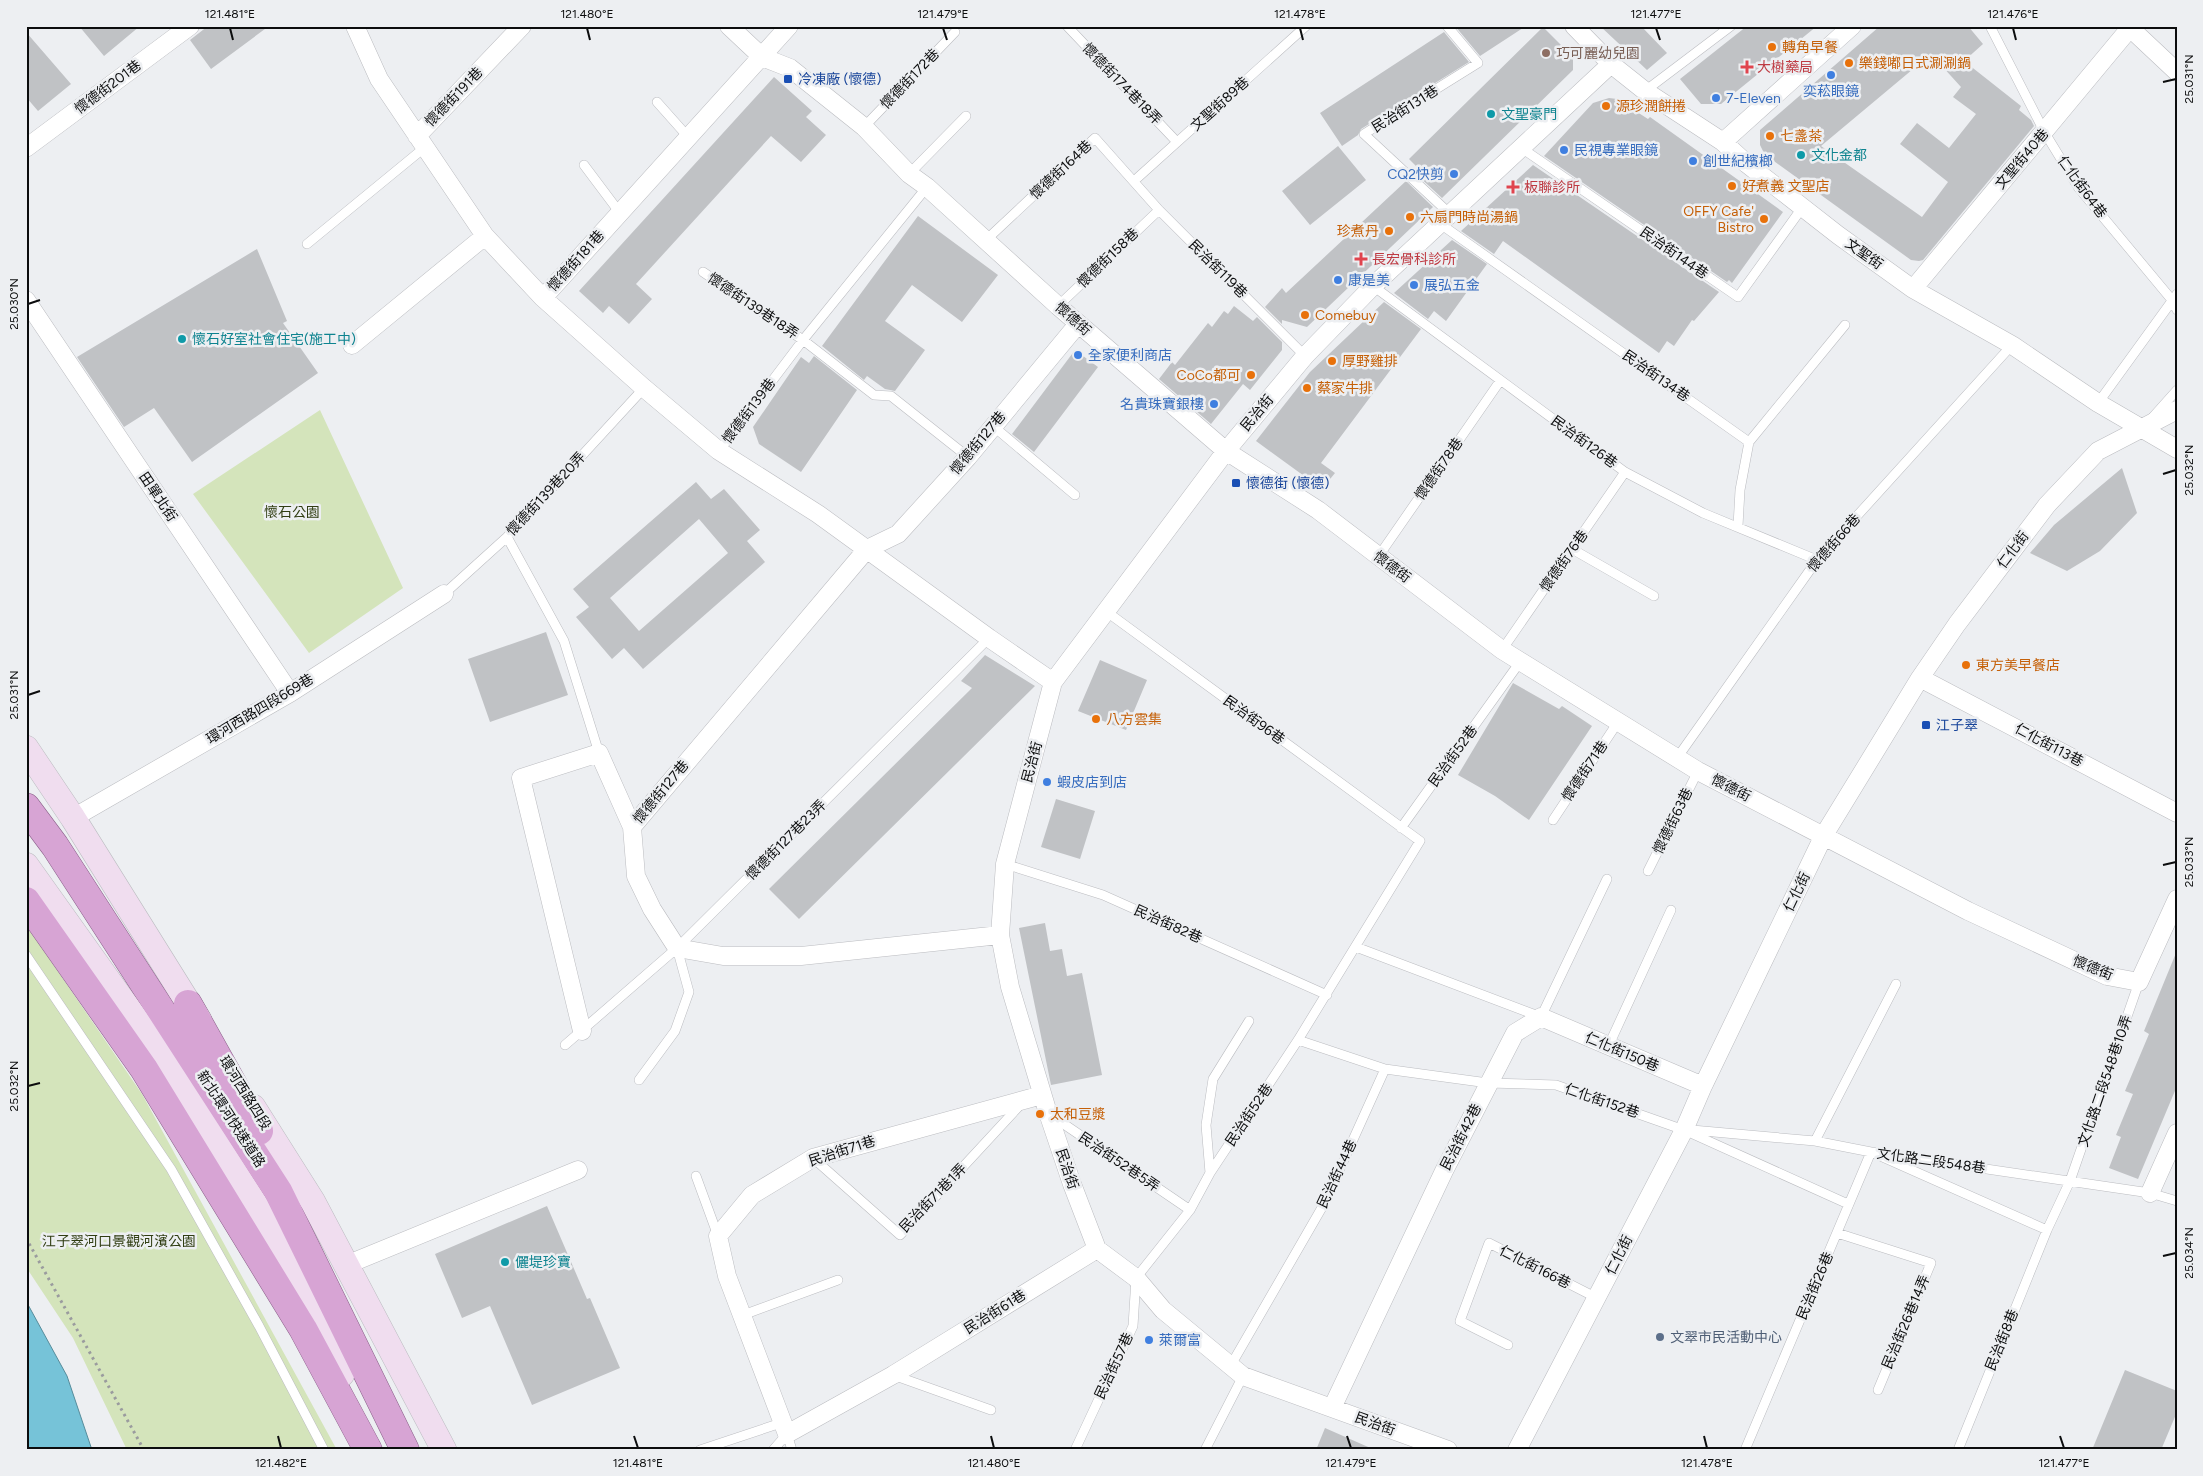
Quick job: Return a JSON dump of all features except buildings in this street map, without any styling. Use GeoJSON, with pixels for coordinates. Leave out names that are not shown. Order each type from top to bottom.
{"type":"FeatureCollection","features":[{"type":"Feature","properties":{"kind":"highway","name":"新北環河快速道路"},"geometry":{"type":"LineString","coordinates":[[26,807],[55,846],[278,1191],[405,1450]]}},
{"type":"Feature","properties":{"kind":"highway"},"geometry":{"type":"LineString","coordinates":[[26,901],[144,1069],[303,1329],[368,1450]]}},
{"type":"Feature","properties":{"kind":"highway"},"geometry":{"type":"LineString","coordinates":[[188,1004],[309,1222],[361,1323],[412,1430],[419,1450]]}},
{"type":"Feature","properties":{"kind":"main road","name":"環河西路四段"},"geometry":{"type":"LineString","coordinates":[[26,748],[73,818],[313,1202],[444,1450]]}},
{"type":"Feature","properties":{"kind":"main road"},"geometry":{"type":"LineString","coordinates":[[26,865],[150,1040],[258,1207],[380,1450]]}},
{"type":"Feature","properties":{"kind":"street","name":"懷德街201巷"},"geometry":{"type":"LineString","coordinates":[[26,148],[190,26]]}},
{"type":"Feature","properties":{"kind":"street","name":"懷德街181巷"},"geometry":{"type":"LineString","coordinates":[[355,26],[379,79],[420,142],[485,236],[543,298],[789,26]]}},
{"type":"Feature","properties":{"kind":"street","name":"懷德街191巷"},"geometry":{"type":"LineString","coordinates":[[420,142],[522,26]]}},
{"type":"Feature","properties":{"kind":"street","name":"懷德街"},"geometry":{"type":"LineString","coordinates":[[729,26],[762,58],[790,68],[864,127],[909,174],[1078,324],[1226,451],[1318,510],[1502,650],[1698,771],[1968,910],[2107,976],[2139,982]]}},
{"type":"Feature","properties":{"kind":"street","name":"文聖街"},"geometry":{"type":"LineString","coordinates":[[1574,26],[1611,64],[1645,91],[1722,142],[1802,208],[1913,289],[2012,344],[2098,403],[2177,449]]}},
{"type":"Feature","properties":{"kind":"street"},"geometry":{"type":"LineString","coordinates":[[1722,142],[1852,26]]}},
{"type":"Feature","properties":{"kind":"street"},"geometry":{"type":"LineString","coordinates":[[2129,27],[2177,72]]}},
{"type":"Feature","properties":{"kind":"street","name":"文聖街40巷"},"geometry":{"type":"LineString","coordinates":[[1913,289],[2045,133],[2129,27]]}},
{"type":"Feature","properties":{"kind":"street","name":"民治街"},"geometry":{"type":"LineString","coordinates":[[1448,1450],[1332,1408],[1237,1370],[1163,1310],[1136,1278],[1097,1249],[1048,1113],[1034,1097],[1000,936],[1005,864],[1053,682],[1226,451],[1305,356],[1373,286],[1611,64]]}},
{"type":"Feature","properties":{"kind":"street"},"geometry":{"type":"LineString","coordinates":[[352,345],[485,236]]}},
{"type":"Feature","properties":{"kind":"street","name":"懷德街139巷"},"geometry":{"type":"LineString","coordinates":[[543,298],[644,388],[720,451]]}},
{"type":"Feature","properties":{"kind":"street","name":"田單北街"},"geometry":{"type":"LineString","coordinates":[[26,300],[290,693]]}},
{"type":"Feature","properties":{"kind":"street","name":"懷德街127巷"},"geometry":{"type":"LineString","coordinates":[[599,753],[632,827],[866,549],[898,534],[968,456],[1078,324]]}},
{"type":"Feature","properties":{"kind":"street","name":"仁化街"},"geometry":{"type":"LineString","coordinates":[[1517,1450],[1684,1130],[1703,1086],[1824,835],[1920,678],[1957,624],[2047,505],[2098,451],[2177,410]]}},
{"type":"Feature","properties":{"kind":"street"},"geometry":{"type":"LineString","coordinates":[[720,451],[818,514],[988,638],[1053,682]]}},
{"type":"Feature","properties":{"kind":"street","name":"環河西路四段669巷"},"geometry":{"type":"LineString","coordinates":[[73,818],[290,693],[444,594]]}},
{"type":"Feature","properties":{"kind":"street","name":"仁化街113巷"},"geometry":{"type":"LineString","coordinates":[[1920,678],[2177,813]]}},
{"type":"Feature","properties":{"kind":"street"},"geometry":{"type":"LineString","coordinates":[[582,1031],[521,778],[599,753]]}},
{"type":"Feature","properties":{"kind":"street"},"geometry":{"type":"LineString","coordinates":[[632,827],[636,876],[652,910],[677,948],[723,956],[802,956],[1000,936]]}},
{"type":"Feature","properties":{"kind":"street"},"geometry":{"type":"LineString","coordinates":[[2139,982],[2175,910]]}},
{"type":"Feature","properties":{"kind":"street","name":"仁化街150巷"},"geometry":{"type":"LineString","coordinates":[[1541,1018],[1703,1086]]}},
{"type":"Feature","properties":{"kind":"street","name":"民治街42巷"},"geometry":{"type":"LineString","coordinates":[[1332,1408],[1444,1171],[1515,1033],[1541,1018]]}},
{"type":"Feature","properties":{"kind":"street","name":"民治街71巷"},"geometry":{"type":"LineString","coordinates":[[718,1236],[752,1195],[813,1158],[1034,1097]]}},
{"type":"Feature","properties":{"kind":"street"},"geometry":{"type":"LineString","coordinates":[[2150,1193],[2177,1132]]}},
{"type":"Feature","properties":{"kind":"street"},"geometry":{"type":"LineString","coordinates":[[346,1265],[578,1170]]}},
{"type":"Feature","properties":{"kind":"street"},"geometry":{"type":"LineString","coordinates":[[718,1236],[727,1276],[787,1436]]}},
{"type":"Feature","properties":{"kind":"street","name":"民治街61巷"},"geometry":{"type":"LineString","coordinates":[[787,1436],[893,1375],[1097,1249]]}},
{"type":"Feature","properties":{"kind":"lane","name":"懷德街174巷18弄"},"geometry":{"type":"LineString","coordinates":[[1067,26],[1177,142]]}},
{"type":"Feature","properties":{"kind":"lane","name":"文聖街89巷"},"geometry":{"type":"LineString","coordinates":[[1134,181],[1306,26]]}},
{"type":"Feature","properties":{"kind":"lane","name":"民治街131巷"},"geometry":{"type":"LineString","coordinates":[[1444,218],[1364,134],[1478,63],[1447,26]]}},
{"type":"Feature","properties":{"kind":"lane"},"geometry":{"type":"LineString","coordinates":[[1645,91],[1731,26]]}},
{"type":"Feature","properties":{"kind":"lane","name":"仁化街64巷"},"geometry":{"type":"LineString","coordinates":[[1990,26],[2045,133],[2078,187],[2174,297],[2177,310]]}},
{"type":"Feature","properties":{"kind":"lane","name":"懷德街172巷"},"geometry":{"type":"LineString","coordinates":[[864,127],[955,32]]}},
{"type":"Feature","properties":{"kind":"lane"},"geometry":{"type":"LineString","coordinates":[[657,102],[689,138]]}},
{"type":"Feature","properties":{"kind":"lane"},"geometry":{"type":"LineString","coordinates":[[909,174],[966,116]]}},
{"type":"Feature","properties":{"kind":"lane","name":"懷德街164巷"},"geometry":{"type":"LineString","coordinates":[[985,241],[1095,138],[1134,181]]}},
{"type":"Feature","properties":{"kind":"lane","name":"懷德街191巷"},"geometry":{"type":"LineString","coordinates":[[307,244],[420,142]]}},
{"type":"Feature","properties":{"kind":"lane","name":"民治街144巷"},"geometry":{"type":"LineString","coordinates":[[1520,147],[1738,296],[1802,208]]}},
{"type":"Feature","properties":{"kind":"lane"},"geometry":{"type":"LineString","coordinates":[[584,165],[620,213]]}},
{"type":"Feature","properties":{"kind":"lane","name":"民治街119巷"},"geometry":{"type":"LineString","coordinates":[[1134,181],[1159,210],[1305,356]]}},
{"type":"Feature","properties":{"kind":"lane","name":"懷德街139巷"},"geometry":{"type":"LineString","coordinates":[[720,451],[802,340],[927,188]]}},
{"type":"Feature","properties":{"kind":"lane","name":"懷德街158巷"},"geometry":{"type":"LineString","coordinates":[[1058,306],[1159,210]]}},
{"type":"Feature","properties":{"kind":"lane","name":"民治街134巷"},"geometry":{"type":"LineString","coordinates":[[1444,218],[1749,442]]}},
{"type":"Feature","properties":{"kind":"lane","name":"懷德街139巷18弄"},"geometry":{"type":"LineString","coordinates":[[703,272],[802,340]]}},
{"type":"Feature","properties":{"kind":"lane","name":"民治街126巷"},"geometry":{"type":"LineString","coordinates":[[1373,286],[1624,472],[1703,513],[1817,560]]}},
{"type":"Feature","properties":{"kind":"lane"},"geometry":{"type":"LineString","coordinates":[[2098,403],[2174,297]]}},
{"type":"Feature","properties":{"kind":"lane"},"geometry":{"type":"LineString","coordinates":[[1738,526],[1740,490],[1749,442],[1844,325]]}},
{"type":"Feature","properties":{"kind":"lane"},"geometry":{"type":"LineString","coordinates":[[802,340],[874,395],[891,396],[968,456]]}},
{"type":"Feature","properties":{"kind":"lane","name":"懷德街66巷"},"geometry":{"type":"LineString","coordinates":[[1677,758],[1817,560],[2012,344]]}},
{"type":"Feature","properties":{"kind":"lane","name":"懷德街78巷"},"geometry":{"type":"LineString","coordinates":[[1378,557],[1500,381]]}},
{"type":"Feature","properties":{"kind":"lane","name":"懷德街139巷20弄"},"geometry":{"type":"LineString","coordinates":[[444,594],[507,537],[644,388]]}},
{"type":"Feature","properties":{"kind":"lane"},"geometry":{"type":"LineString","coordinates":[[2141,429],[2177,390]]}},
{"type":"Feature","properties":{"kind":"lane"},"geometry":{"type":"LineString","coordinates":[[993,426],[1076,495]]}},
{"type":"Feature","properties":{"kind":"lane","name":"懷德街76巷"},"geometry":{"type":"LineString","coordinates":[[1502,650],[1624,472]]}},
{"type":"Feature","properties":{"kind":"lane"},"geometry":{"type":"LineString","coordinates":[[507,537],[564,641],[599,753]]}},
{"type":"Feature","properties":{"kind":"lane"},"geometry":{"type":"LineString","coordinates":[[1572,550],[1654,596]]}},
{"type":"Feature","properties":{"kind":"lane","name":"民治街96巷"},"geometry":{"type":"LineString","coordinates":[[1107,612],[1401,828]]}},
{"type":"Feature","properties":{"kind":"lane","name":"懷德街127巷23弄"},"geometry":{"type":"LineString","coordinates":[[565,1045],[677,948],[988,638]]}},
{"type":"Feature","properties":{"kind":"lane","name":"民治街52巷"},"geometry":{"type":"LineString","coordinates":[[1136,1278],[1190,1210],[1210,1173],[1327,995],[1420,841],[1401,828],[1520,662]]}},
{"type":"Feature","properties":{"kind":"lane","name":"懷德街71巷"},"geometry":{"type":"LineString","coordinates":[[1553,820],[1618,722]]}},
{"type":"Feature","properties":{"kind":"lane","name":"懷德街63巷"},"geometry":{"type":"LineString","coordinates":[[1648,871],[1698,771]]}},
{"type":"Feature","properties":{"kind":"lane","name":"民治街82巷"},"geometry":{"type":"LineString","coordinates":[[1005,864],[1103,895],[1327,995]]}},
{"type":"Feature","properties":{"kind":"lane"},"geometry":{"type":"LineString","coordinates":[[1356,947],[1541,1018],[1607,879]]}},
{"type":"Feature","properties":{"kind":"lane"},"geometry":{"type":"LineString","coordinates":[[1608,1047],[1671,910]]}},
{"type":"Feature","properties":{"kind":"lane"},"geometry":{"type":"LineString","coordinates":[[639,1080],[675,1030],[689,992],[677,948]]}},
{"type":"Feature","properties":{"kind":"lane"},"geometry":{"type":"LineString","coordinates":[[26,955],[171,1169],[259,1326],[324,1450]]}},
{"type":"Feature","properties":{"kind":"lane","name":"文化路二段548巷10弄"},"geometry":{"type":"LineString","coordinates":[[2047,1230],[2070,1181],[2139,982]]}},
{"type":"Feature","properties":{"kind":"lane"},"geometry":{"type":"LineString","coordinates":[[1815,1142],[1896,984]]}},
{"type":"Feature","properties":{"kind":"lane"},"geometry":{"type":"LineString","coordinates":[[1210,1173],[1206,1125],[1213,1078],[1249,1021]]}},
{"type":"Feature","properties":{"kind":"lane"},"geometry":{"type":"LineString","coordinates":[[1298,1040],[1385,1069],[1488,1084]]}},
{"type":"Feature","properties":{"kind":"lane","name":"民治街44巷"},"geometry":{"type":"LineString","coordinates":[[1205,1450],[1237,1370],[1324,1204],[1385,1069]]}},
{"type":"Feature","properties":{"kind":"lane","name":"仁化街152巷"},"geometry":{"type":"LineString","coordinates":[[1488,1084],[1556,1085],[1684,1130]]}},
{"type":"Feature","properties":{"kind":"lane","name":"民治街71巷1弄"},"geometry":{"type":"LineString","coordinates":[[813,1158],[900,1235],[1034,1097]]}},
{"type":"Feature","properties":{"kind":"lane","name":"民治街52巷5弄"},"geometry":{"type":"LineString","coordinates":[[1048,1113],[1190,1210]]}},
{"type":"Feature","properties":{"kind":"lane"},"geometry":{"type":"LineString","coordinates":[[1684,1130],[1848,1204]]}},
{"type":"Feature","properties":{"kind":"lane","name":"文化路二段548巷"},"geometry":{"type":"LineString","coordinates":[[1684,1130],[1815,1142],[2150,1193],[2177,1201]]}},
{"type":"Feature","properties":{"kind":"lane"},"geometry":{"type":"LineString","coordinates":[[1871,1152],[2047,1230]]}},
{"type":"Feature","properties":{"kind":"lane","name":"民治街26巷"},"geometry":{"type":"LineString","coordinates":[[1745,1450],[1871,1152]]}},
{"type":"Feature","properties":{"kind":"lane"},"geometry":{"type":"LineString","coordinates":[[696,1176],[718,1236]]}},
{"type":"Feature","properties":{"kind":"lane","name":"民治街8巷"},"geometry":{"type":"LineString","coordinates":[[1958,1450],[2047,1230]]}},
{"type":"Feature","properties":{"kind":"lane","name":"民治街26巷14弄"},"geometry":{"type":"LineString","coordinates":[[1837,1234],[1931,1263],[1878,1390]]}},
{"type":"Feature","properties":{"kind":"lane","name":"仁化街166巷"},"geometry":{"type":"LineString","coordinates":[[1508,1344],[1460,1321],[1489,1243],[1597,1298]]}},
{"type":"Feature","properties":{"kind":"lane","name":"民治街57巷"},"geometry":{"type":"LineString","coordinates":[[1076,1450],[1133,1326],[1136,1278]]}},
{"type":"Feature","properties":{"kind":"lane"},"geometry":{"type":"LineString","coordinates":[[743,1315],[838,1280]]}},
{"type":"Feature","properties":{"kind":"lane"},"geometry":{"type":"LineString","coordinates":[[893,1375],[992,1410]]}},
{"type":"Feature","properties":{"kind":"lane"},"geometry":{"type":"LineString","coordinates":[[700,1450],[787,1436]]}},
{"type":"Feature","properties":{"kind":"lane","name":"民治街61巷"},"geometry":{"type":"LineString","coordinates":[[773,1450],[787,1436]]}},
{"type":"Feature","properties":{"kind":"path"},"geometry":{"type":"LineString","coordinates":[[26,1238],[144,1450]]}},
{"type":"Feature","properties":{"kind":"green space","name":"懷石公園"},"geometry":{"type":"Polygon","coordinates":[[[320,410],[403,588],[309,653],[193,494],[320,410]]]}},
{"type":"Feature","properties":{"kind":"green space","name":"江子翠河口景觀河濱公園"},"geometry":{"type":"Polygon","coordinates":[[[26,925],[142,1094],[337,1450],[127,1450],[73,1338],[26,1267],[26,925]]]}},
{"type":"Feature","properties":{"kind":"water"},"geometry":{"type":"Polygon","coordinates":[[[26,1301],[67,1376],[92,1450],[26,1450],[26,1301]]]}},
{"type":"Feature","properties":{"kind":"place","name":"轉角早餐"},"geometry":{"type":"Point","coordinates":[1772,47]}},
{"type":"Feature","properties":{"kind":"place","name":"巧可麗幼兒園"},"geometry":{"type":"Point","coordinates":[1546,53]}},
{"type":"Feature","properties":{"kind":"place","name":"樂錢嘟日式涮涮鍋"},"geometry":{"type":"Point","coordinates":[1849,63]}},
{"type":"Feature","properties":{"kind":"place","name":"大樹藥局"},"geometry":{"type":"Point","coordinates":[1747,67]}},
{"type":"Feature","properties":{"kind":"place","name":"奕菘眼鏡"},"geometry":{"type":"Point","coordinates":[1831,75]}},
{"type":"Feature","properties":{"kind":"place","name":"冷凍廠 (懷德)"},"geometry":{"type":"Point","coordinates":[788,79]}},
{"type":"Feature","properties":{"kind":"place","name":"7-Eleven"},"geometry":{"type":"Point","coordinates":[1716,98]}},
{"type":"Feature","properties":{"kind":"place","name":"源珍潤餅捲"},"geometry":{"type":"Point","coordinates":[1606,106]}},
{"type":"Feature","properties":{"kind":"place","name":"文聖豪門"},"geometry":{"type":"Point","coordinates":[1491,114]}},
{"type":"Feature","properties":{"kind":"place","name":"七盞茶"},"geometry":{"type":"Point","coordinates":[1770,136]}},
{"type":"Feature","properties":{"kind":"place","name":"民視專業眼鏡"},"geometry":{"type":"Point","coordinates":[1564,150]}},
{"type":"Feature","properties":{"kind":"place","name":"文化金都"},"geometry":{"type":"Point","coordinates":[1801,155]}},
{"type":"Feature","properties":{"kind":"place","name":"創世紀檳榔"},"geometry":{"type":"Point","coordinates":[1693,161]}},
{"type":"Feature","properties":{"kind":"place","name":"CQ2快剪"},"geometry":{"type":"Point","coordinates":[1454,174]}},
{"type":"Feature","properties":{"kind":"place","name":"好煮義 文聖店"},"geometry":{"type":"Point","coordinates":[1732,186]}},
{"type":"Feature","properties":{"kind":"place","name":"板聯診所"},"geometry":{"type":"Point","coordinates":[1513,187]}},
{"type":"Feature","properties":{"kind":"place","name":"六扇門時尚湯鍋"},"geometry":{"type":"Point","coordinates":[1410,217]}},
{"type":"Feature","properties":{"kind":"place","name":"OFFY Cafe' Bistro"},"geometry":{"type":"Point","coordinates":[1764,219]}},
{"type":"Feature","properties":{"kind":"place","name":"珍煮丹"},"geometry":{"type":"Point","coordinates":[1389,231]}},
{"type":"Feature","properties":{"kind":"place","name":"長宏骨科診所"},"geometry":{"type":"Point","coordinates":[1361,259]}},
{"type":"Feature","properties":{"kind":"place","name":"康是美"},"geometry":{"type":"Point","coordinates":[1338,280]}},
{"type":"Feature","properties":{"kind":"place","name":"展弘五金"},"geometry":{"type":"Point","coordinates":[1414,285]}},
{"type":"Feature","properties":{"kind":"place","name":"Comebuy"},"geometry":{"type":"Point","coordinates":[1305,315]}},
{"type":"Feature","properties":{"kind":"place","name":"懷石好室社會住宅(施工中)"},"geometry":{"type":"Point","coordinates":[182,339]}},
{"type":"Feature","properties":{"kind":"place","name":"全家便利商店"},"geometry":{"type":"Point","coordinates":[1078,355]}},
{"type":"Feature","properties":{"kind":"place","name":"厚野雞排"},"geometry":{"type":"Point","coordinates":[1332,361]}},
{"type":"Feature","properties":{"kind":"place","name":"CoCo都可"},"geometry":{"type":"Point","coordinates":[1251,375]}},
{"type":"Feature","properties":{"kind":"place","name":"蔡家牛排"},"geometry":{"type":"Point","coordinates":[1307,388]}},
{"type":"Feature","properties":{"kind":"place","name":"名貴珠寶銀樓"},"geometry":{"type":"Point","coordinates":[1214,404]}},
{"type":"Feature","properties":{"kind":"place","name":"懷德街 (懷德)"},"geometry":{"type":"Point","coordinates":[1236,483]}},
{"type":"Feature","properties":{"kind":"place","name":"東方美早餐店"},"geometry":{"type":"Point","coordinates":[1966,665]}},
{"type":"Feature","properties":{"kind":"place","name":"八方雲集"},"geometry":{"type":"Point","coordinates":[1096,719]}},
{"type":"Feature","properties":{"kind":"place","name":"江子翠"},"geometry":{"type":"Point","coordinates":[1926,725]}},
{"type":"Feature","properties":{"kind":"place","name":"蝦皮店到店"},"geometry":{"type":"Point","coordinates":[1047,782]}},
{"type":"Feature","properties":{"kind":"place","name":"太和豆漿"},"geometry":{"type":"Point","coordinates":[1040,1114]}},
{"type":"Feature","properties":{"kind":"place","name":"儷堤珍寶"},"geometry":{"type":"Point","coordinates":[505,1262]}},
{"type":"Feature","properties":{"kind":"place","name":"文翠市民活動中心"},"geometry":{"type":"Point","coordinates":[1660,1337]}},
{"type":"Feature","properties":{"kind":"place","name":"萊爾富"},"geometry":{"type":"Point","coordinates":[1149,1340]}}]}
